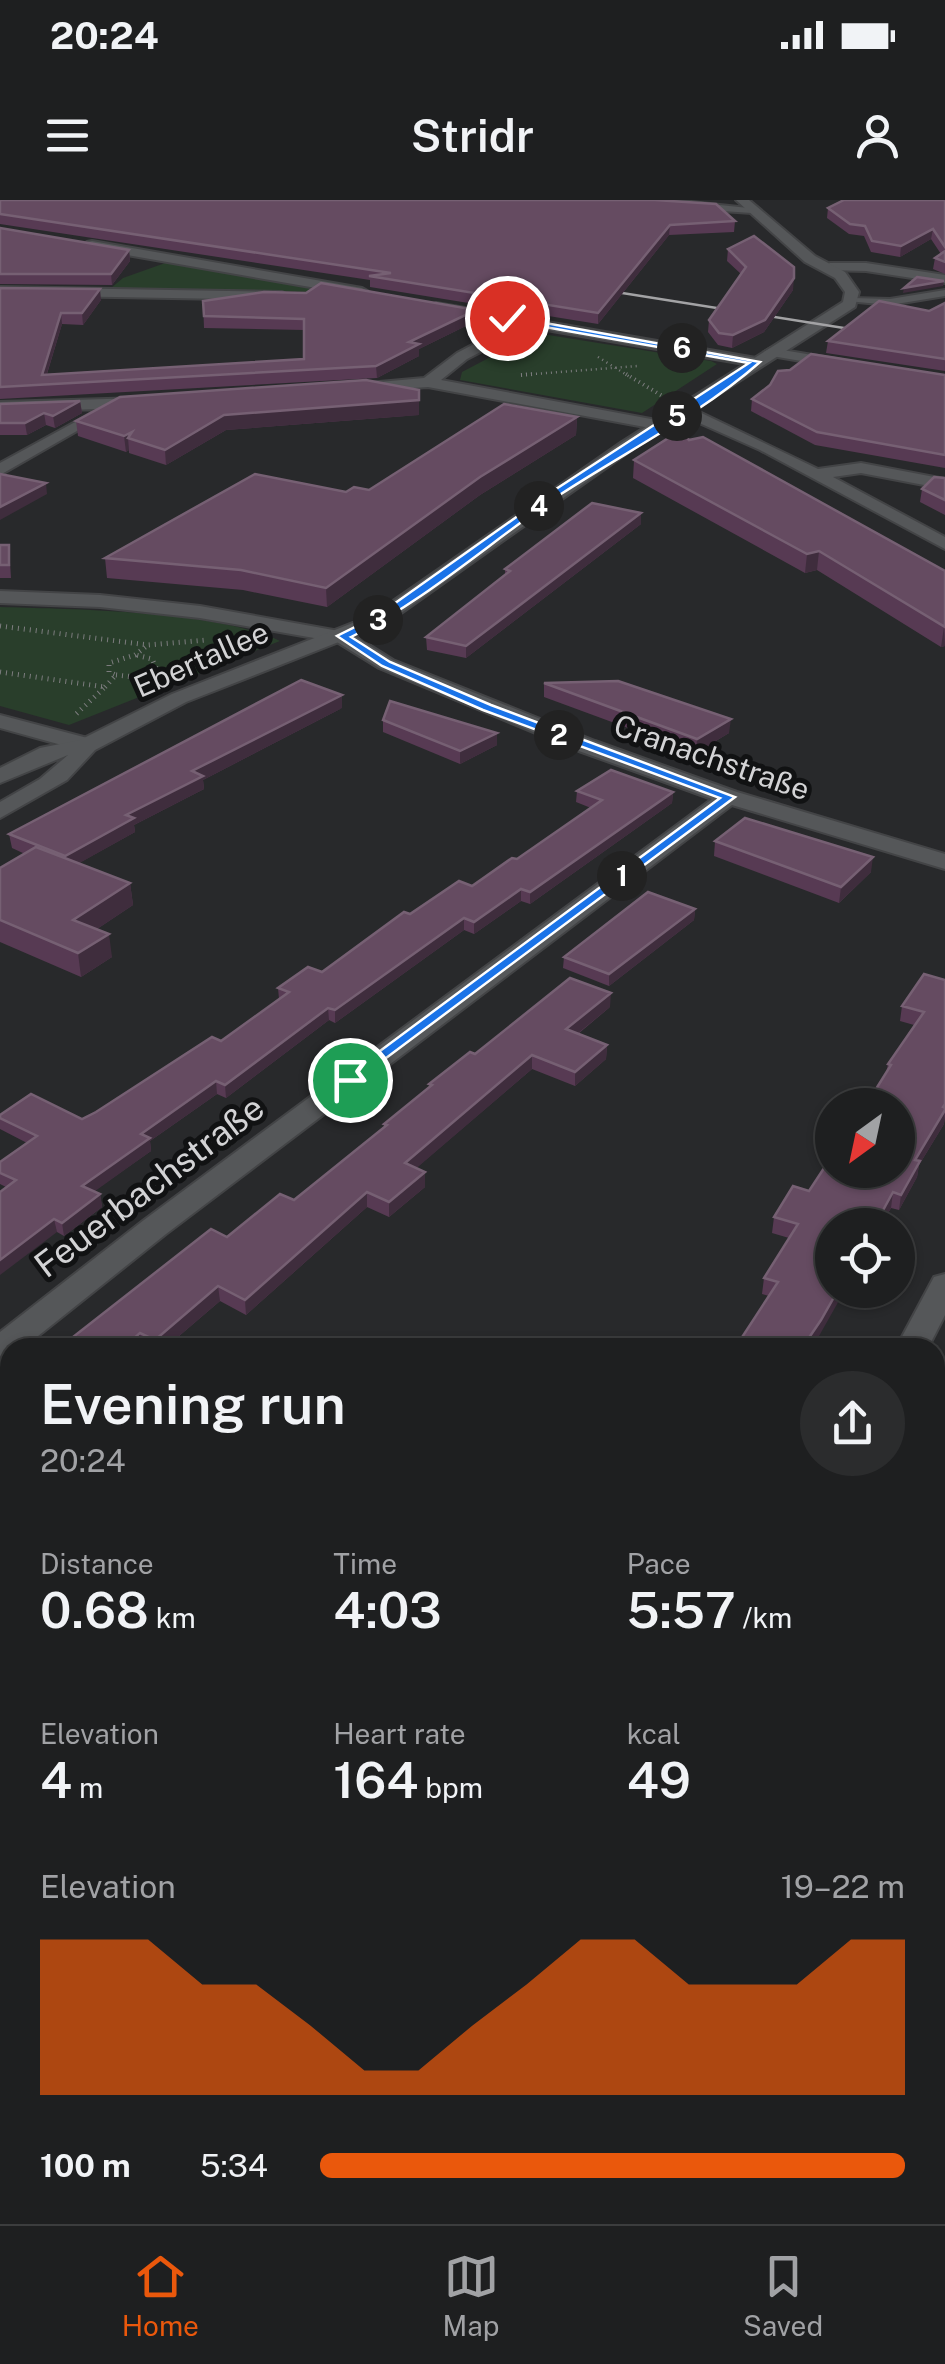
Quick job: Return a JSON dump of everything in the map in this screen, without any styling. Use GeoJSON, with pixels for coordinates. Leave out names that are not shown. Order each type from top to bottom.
{"type":"FeatureCollection","features":[{"type":"Feature","properties":{"kind":"street"},"geometry":{"type":"LineString","coordinates":[[618,200],[752,203],[810,259],[830,267],[848,284],[852,301]]}},
{"type":"Feature","properties":{"kind":"street"},"geometry":{"type":"LineString","coordinates":[[0,291],[378,297],[343,287],[73,242]]}},
{"type":"Feature","properties":{"kind":"street"},"geometry":{"type":"LineString","coordinates":[[136,268],[164,258]]}},
{"type":"Feature","properties":{"kind":"street"},"geometry":{"type":"LineString","coordinates":[[830,267],[866,267],[945,280]]}},
{"type":"Feature","properties":{"kind":"street"},"geometry":{"type":"LineString","coordinates":[[92,292],[111,280]]}},
{"type":"Feature","properties":{"kind":"street","name":"Ebertallee"},"geometry":{"type":"LineString","coordinates":[[0,776],[48,753],[88,745],[227,678],[343,636],[380,618],[556,493],[852,301]]}},
{"type":"Feature","properties":{"kind":"street"},"geometry":{"type":"LineString","coordinates":[[414,303],[756,362]]}},
{"type":"Feature","properties":{"kind":"street"},"geometry":{"type":"LineString","coordinates":[[428,382],[432,375],[459,362],[462,356],[528,322]]}},
{"type":"Feature","properties":{"kind":"street"},"geometry":{"type":"LineString","coordinates":[[771,352],[859,367]]}},
{"type":"Feature","properties":{"kind":"street"},"geometry":{"type":"LineString","coordinates":[[334,390],[428,382],[660,426]]}},
{"type":"Feature","properties":{"kind":"street"},"geometry":{"type":"LineString","coordinates":[[0,407],[154,402]]}},
{"type":"Feature","properties":{"kind":"street"},"geometry":{"type":"LineString","coordinates":[[0,470],[116,404]]}},
{"type":"Feature","properties":{"kind":"street"},"geometry":{"type":"LineString","coordinates":[[685,410],[945,544]]}},
{"type":"Feature","properties":{"kind":"street"},"geometry":{"type":"LineString","coordinates":[[815,474],[862,468],[945,484]]}},
{"type":"Feature","properties":{"kind":"street","name":"Cranachstraße"},"geometry":{"type":"LineString","coordinates":[[0,598],[200,612],[343,636],[386,664],[487,708],[729,797],[945,862]]}},
{"type":"Feature","properties":{"kind":"street"},"geometry":{"type":"LineString","coordinates":[[0,720],[88,745]]}},
{"type":"Feature","properties":{"kind":"street","name":"Ebertallee"},"geometry":{"type":"LineString","coordinates":[[0,812],[78,762],[88,745]]}},
{"type":"Feature","properties":{"kind":"street","name":"Feuerbachstraße"},"geometry":{"type":"LineString","coordinates":[[14,1338],[155,1227],[729,797]]}},
{"type":"Feature","properties":{"kind":"street"},"geometry":{"type":"LineString","coordinates":[[917,1338],[945,1284]]}},
{"type":"Feature","properties":{"kind":"lane"},"geometry":{"type":"LineString","coordinates":[[852,301],[876,302],[945,293]]}},
{"type":"Feature","properties":{"kind":"lane"},"geometry":{"type":"LineString","coordinates":[[876,302],[884,309],[900,312]]}},
{"type":"Feature","properties":{"kind":"path"},"geometry":{"type":"LineString","coordinates":[[589,352],[670,400]]}},
{"type":"Feature","properties":{"kind":"path"},"geometry":{"type":"LineString","coordinates":[[518,375],[652,364]]}},
{"type":"Feature","properties":{"kind":"path"},"geometry":{"type":"LineString","coordinates":[[0,626],[148,644],[220,639]]}},
{"type":"Feature","properties":{"kind":"path"},"geometry":{"type":"LineString","coordinates":[[134,655],[152,660],[156,668],[135,677],[109,672],[109,663],[134,655],[148,644]]}},
{"type":"Feature","properties":{"kind":"path"},"geometry":{"type":"LineString","coordinates":[[0,672],[105,686]]}},
{"type":"Feature","properties":{"kind":"path"},"geometry":{"type":"LineString","coordinates":[[72,718],[116,676]]}},
{"type":"Feature","properties":{"kind":"green space"},"geometry":{"type":"Polygon","coordinates":[[[168,262],[321,288],[315,292],[111,288],[123,278],[168,262]]]}},
{"type":"Feature","properties":{"kind":"green space"},"geometry":{"type":"Polygon","coordinates":[[[536,333],[717,364],[642,413],[460,380],[462,372],[536,333]]]}},
{"type":"Feature","properties":{"kind":"green space"},"geometry":{"type":"Polygon","coordinates":[[[0,607],[183,618],[220,623],[280,641],[69,725],[0,706],[0,607]]]}},
{"type":"Feature","properties":{"kind":"building"},"geometry":{"type":"Polygon","coordinates":[[[0,200],[655,200],[716,204],[735,221],[670,225],[598,313],[369,276],[391,273],[0,214],[0,200]]]}},
{"type":"Feature","properties":{"kind":"building"},"geometry":{"type":"Polygon","coordinates":[[[844,200],[945,200],[945,247],[933,229],[901,246],[872,241],[865,226],[850,224],[828,208],[844,200]]]}},
{"type":"Feature","properties":{"kind":"building"},"geometry":{"type":"Polygon","coordinates":[[[0,228],[129,250],[111,274],[0,274],[0,228]]]}},
{"type":"Feature","properties":{"kind":"building"},"geometry":{"type":"Polygon","coordinates":[[[754,236],[794,267],[794,278],[765,320],[733,335],[719,333],[709,320],[746,267],[728,249],[754,236]]]}},
{"type":"Feature","properties":{"kind":"building"},"geometry":{"type":"Polygon","coordinates":[[[917,277],[944,281],[904,288],[917,277]]]}},
{"type":"Feature","properties":{"kind":"building"},"geometry":{"type":"Polygon","coordinates":[[[321,283],[476,310],[409,342],[419,344],[376,366],[0,387],[0,288],[100,289],[82,313],[61,313],[42,375],[304,359],[304,319],[204,316],[203,301],[264,292],[306,293],[321,283]]]}},
{"type":"Feature","properties":{"kind":"building"},"geometry":{"type":"Polygon","coordinates":[[[879,301],[929,311],[945,303],[945,359],[828,341],[879,301]]]}},
{"type":"Feature","properties":{"kind":"building"},"geometry":{"type":"Polygon","coordinates":[[[811,354],[945,375],[945,455],[817,432],[752,399],[770,385],[778,371],[790,370],[811,354]]]}},
{"type":"Feature","properties":{"kind":"building"},"geometry":{"type":"Polygon","coordinates":[[[366,380],[419,390],[419,400],[224,415],[165,450],[128,438],[132,432],[124,436],[76,421],[120,397],[366,380]]]}},
{"type":"Feature","properties":{"kind":"building"},"geometry":{"type":"Polygon","coordinates":[[[80,401],[53,416],[44,413],[25,423],[0,423],[0,404],[80,401]]]}},
{"type":"Feature","properties":{"kind":"building"},"geometry":{"type":"Polygon","coordinates":[[[504,404],[577,417],[480,477],[326,588],[241,570],[105,558],[255,474],[346,492],[354,487],[369,490],[504,404]]]}},
{"type":"Feature","properties":{"kind":"building"},"geometry":{"type":"Polygon","coordinates":[[[681,430],[689,440],[703,437],[945,571],[945,627],[819,551],[807,554],[634,460],[681,430]]]}},
{"type":"Feature","properties":{"kind":"building"},"geometry":{"type":"Polygon","coordinates":[[[0,474],[46,483],[0,507],[0,474]]]}},
{"type":"Feature","properties":{"kind":"building"},"geometry":{"type":"Polygon","coordinates":[[[934,477],[945,478],[945,500],[922,489],[934,477]]]}},
{"type":"Feature","properties":{"kind":"building"},"geometry":{"type":"Polygon","coordinates":[[[592,503],[641,513],[466,646],[426,637],[510,571],[505,569],[592,503]]]}},
{"type":"Feature","properties":{"kind":"building"},"geometry":{"type":"Polygon","coordinates":[[[0,545],[9,545],[9,565],[0,565],[0,545]]]}},
{"type":"Feature","properties":{"kind":"building"},"geometry":{"type":"Polygon","coordinates":[[[301,680],[342,695],[192,771],[203,776],[126,815],[134,818],[65,856],[9,834],[301,680]]]}},
{"type":"Feature","properties":{"kind":"building"},"geometry":{"type":"Polygon","coordinates":[[[618,681],[731,719],[697,739],[544,683],[618,681]]]}},
{"type":"Feature","properties":{"kind":"building"},"geometry":{"type":"Polygon","coordinates":[[[390,701],[497,733],[460,751],[383,720],[390,701]]]}},
{"type":"Feature","properties":{"kind":"building"},"geometry":{"type":"Polygon","coordinates":[[[611,770],[673,792],[530,892],[521,889],[474,922],[464,918],[335,1010],[328,1008],[225,1085],[216,1081],[141,1134],[150,1138],[82,1186],[100,1194],[62,1223],[54,1219],[0,1260],[0,1192],[16,1180],[0,1173],[0,1162],[37,1136],[0,1115],[31,1094],[82,1119],[96,1112],[212,1037],[221,1041],[289,992],[278,988],[308,967],[322,972],[404,912],[410,914],[459,881],[472,886],[512,858],[517,859],[602,800],[577,791],[611,770]]]}},
{"type":"Feature","properties":{"kind":"building"},"geometry":{"type":"Polygon","coordinates":[[[745,818],[873,857],[841,887],[715,841],[745,818]]]}},
{"type":"Feature","properties":{"kind":"building"},"geometry":{"type":"Polygon","coordinates":[[[36,847],[130,883],[73,920],[109,934],[78,953],[0,920],[0,868],[36,847]]]}},
{"type":"Feature","properties":{"kind":"building"},"geometry":{"type":"Polygon","coordinates":[[[648,892],[695,909],[609,974],[564,957],[648,892]]]}},
{"type":"Feature","properties":{"kind":"building"},"geometry":{"type":"Polygon","coordinates":[[[924,974],[945,980],[945,1110],[915,1160],[915,1088],[877,1088],[891,1065],[888,1064],[924,1012],[902,1006],[924,974]]]}},
{"type":"Feature","properties":{"kind":"building"},"geometry":{"type":"Polygon","coordinates":[[[570,978],[611,993],[566,1029],[607,1045],[575,1072],[532,1055],[405,1163],[425,1172],[389,1202],[367,1192],[245,1300],[218,1286],[157,1338],[140,1333],[134,1338],[72,1338],[211,1229],[227,1237],[280,1194],[294,1200],[387,1125],[384,1124],[432,1085],[429,1084],[470,1052],[475,1054],[570,978]]]}},
{"type":"Feature","properties":{"kind":"building"},"geometry":{"type":"Polygon","coordinates":[[[815,1182],[815,1188],[905,1188],[901,1195],[893,1192],[884,1208],[815,1208],[815,1308],[828,1308],[809,1338],[742,1338],[778,1282],[764,1278],[798,1224],[774,1217],[793,1186],[809,1191],[815,1182]]]}},
{"type":"Feature","properties":{"kind":"tram line"},"geometry":{"type":"LineString","coordinates":[[597,289],[869,332]]}},
{"type":"Feature","properties":{"kind":"route"},"geometry":{"type":"LineString","coordinates":[[350,1080],[729,797],[487,708],[386,664],[343,636],[380,618],[556,493],[756,362],[507,318]]}}]}
